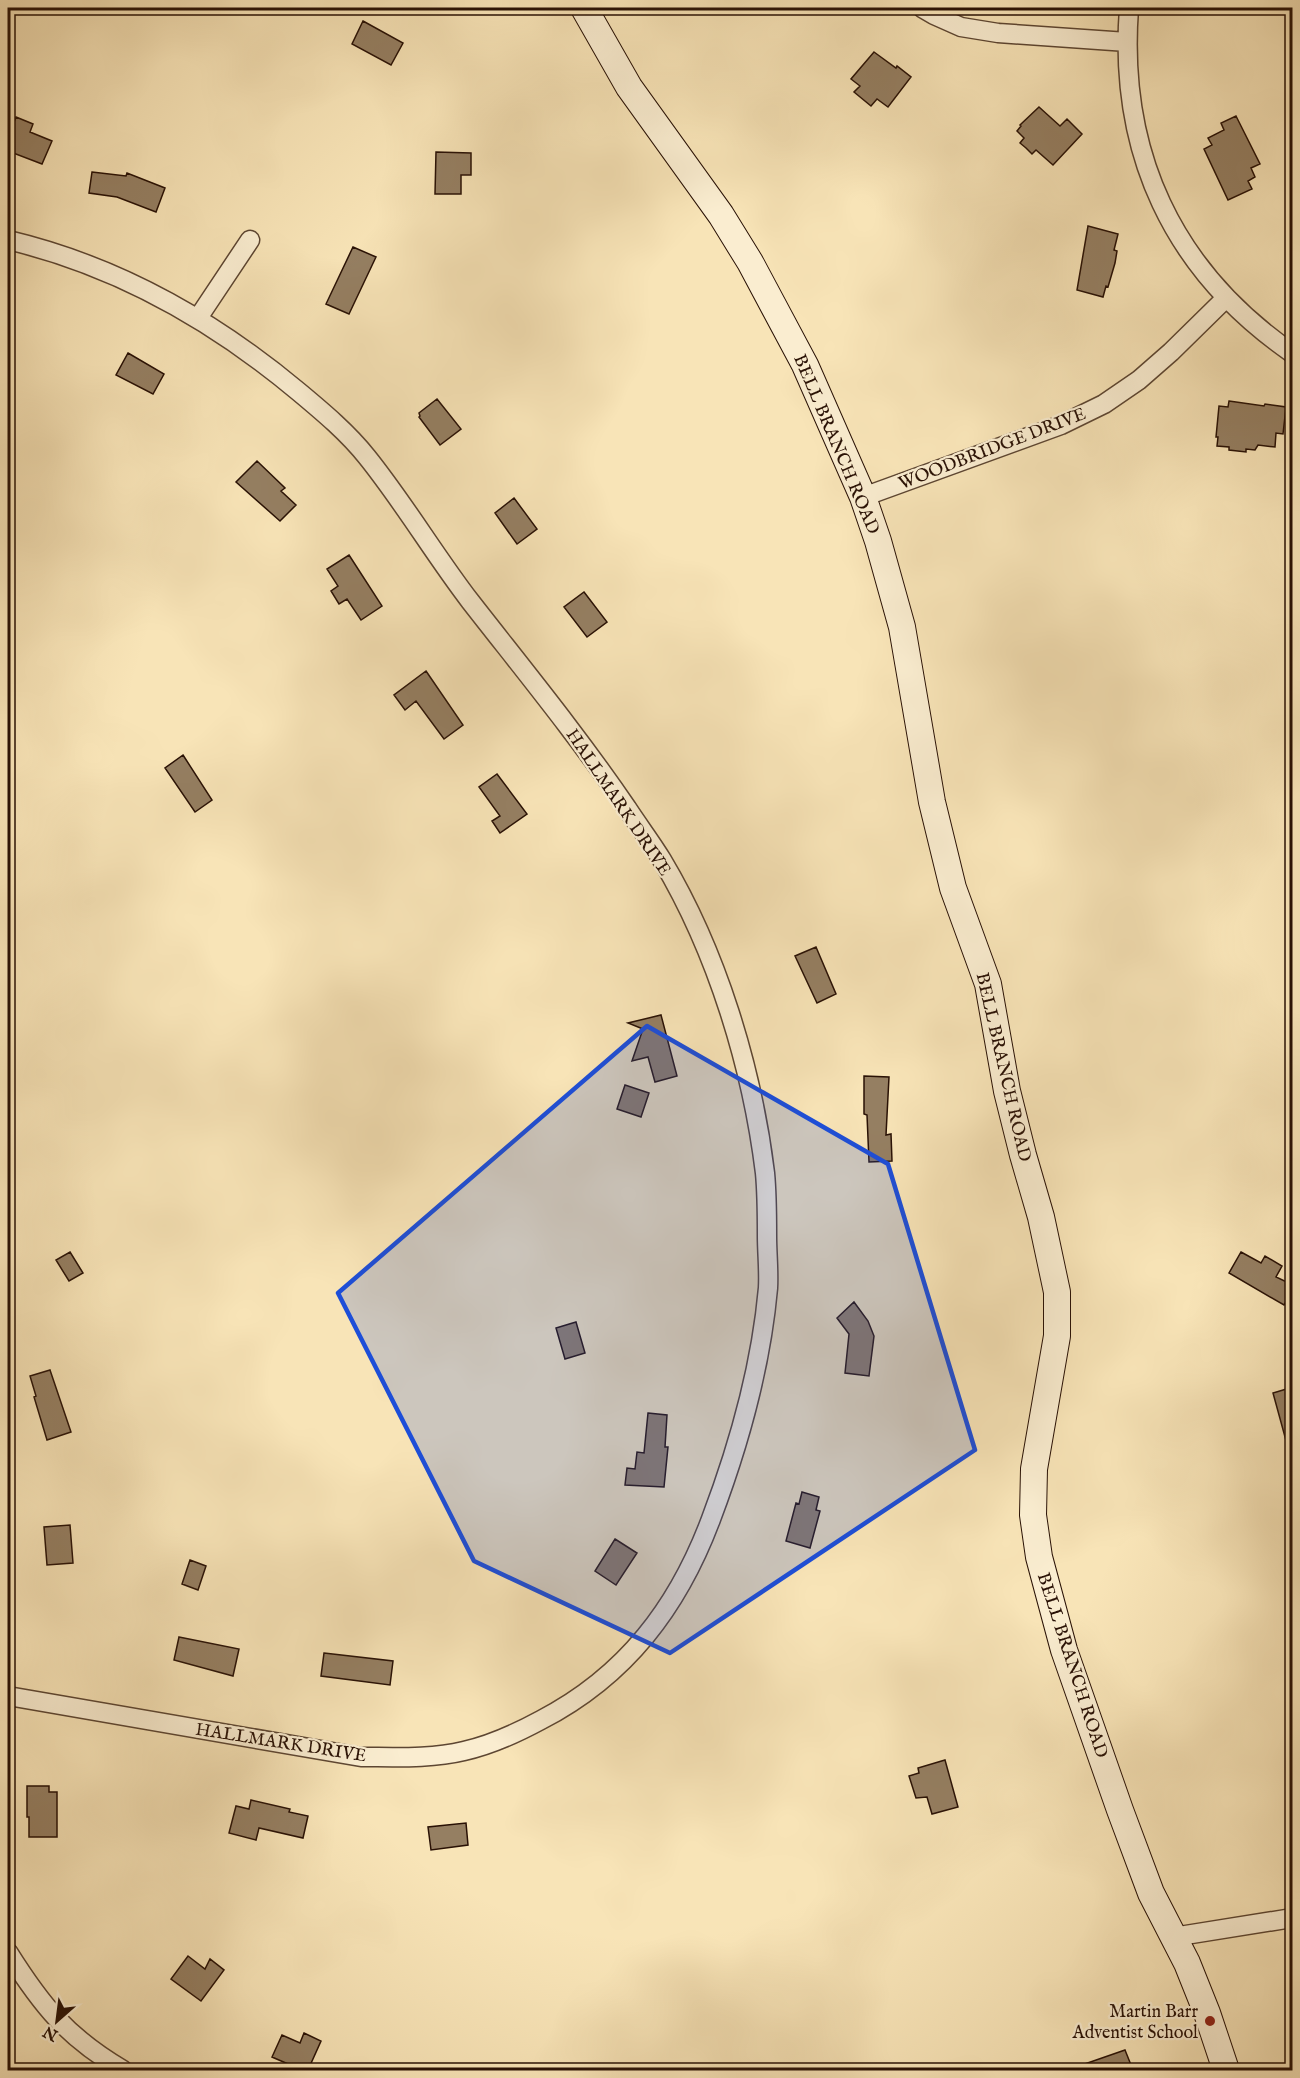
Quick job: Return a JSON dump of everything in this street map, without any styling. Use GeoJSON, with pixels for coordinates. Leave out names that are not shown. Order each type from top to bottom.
{"type":"FeatureCollection","features":[{"type":"Feature","properties":{"kind":"street","name":"BELL BRANCH ROAD"},"geometry":{"type":"LineString","coordinates":[[584,8],[629,87],[721,215],[750,262],[805,365],[863,497],[878,541],[902,627],[932,802],[952,888],[988,984],[1007,1091],[1041,1217],[1057,1292],[1057,1336],[1034,1469],[1033,1515],[1039,1557],[1064,1650],[1116,1799],[1151,1893],[1187,1964],[1207,2013],[1226,2070]]}},
{"type":"Feature","properties":{"kind":"street"},"geometry":{"type":"LineString","coordinates":[[922,8],[961,27],[998,33],[1127,42]]}},
{"type":"Feature","properties":{"kind":"street"},"geometry":{"type":"LineString","coordinates":[[1129,8],[1127,42],[1129,83],[1137,133],[1149,174],[1171,222],[1198,265],[1226,298],[1264,333],[1293,353]]}},
{"type":"Feature","properties":{"kind":"street","name":"HALLMARK DRIVE"},"geometry":{"type":"LineString","coordinates":[[8,240],[61,254],[109,273],[198,318],[224,334],[280,376],[319,409],[365,454],[458,585],[602,773],[662,861],[694,923],[724,996],[754,1104],[766,1179],[768,1285],[744,1424],[702,1543],[681,1586],[656,1625],[612,1672],[577,1699],[529,1727],[499,1740],[461,1752],[411,1757],[360,1757],[8,1696]]}},
{"type":"Feature","properties":{"kind":"street"},"geometry":{"type":"LineString","coordinates":[[198,318],[250,240]]}},
{"type":"Feature","properties":{"kind":"street","name":"WOODBRIDGE DRIVE"},"geometry":{"type":"LineString","coordinates":[[863,497],[1061,425],[1104,404],[1139,380],[1226,298]]}},
{"type":"Feature","properties":{"kind":"street"},"geometry":{"type":"LineString","coordinates":[[1173,1937],[1293,1918]]}},
{"type":"Feature","properties":{"kind":"street"},"geometry":{"type":"LineString","coordinates":[[8,1952],[30,1986],[55,2018],[76,2039],[123,2070]]}},
{"type":"Feature","properties":{"kind":"highlighted area"},"geometry":{"type":"Polygon","coordinates":[[[647,1026],[888,1164],[975,1450],[670,1653],[474,1561],[338,1293],[647,1026]]]}},
{"type":"Feature","properties":{"kind":"building"},"geometry":{"type":"Polygon","coordinates":[[[363,21],[403,43],[391,65],[352,44],[363,21]]]}},
{"type":"Feature","properties":{"kind":"building"},"geometry":{"type":"Polygon","coordinates":[[[874,52],[911,77],[888,107],[877,99],[871,106],[854,92],[860,86],[851,79],[874,52]]]}},
{"type":"Feature","properties":{"kind":"building"},"geometry":{"type":"Polygon","coordinates":[[[1039,107],[1060,126],[1067,119],[1082,134],[1053,165],[1036,150],[1032,154],[1020,143],[1024,138],[1017,131],[1020,125],[1039,107]]]}},
{"type":"Feature","properties":{"kind":"building"},"geometry":{"type":"Polygon","coordinates":[[[1236,116],[1260,164],[1251,168],[1255,177],[1248,181],[1252,189],[1228,200],[1204,149],[1212,145],[1208,138],[1224,130],[1221,123],[1236,116]]]}},
{"type":"Feature","properties":{"kind":"building"},"geometry":{"type":"Polygon","coordinates":[[[16,117],[33,124],[30,132],[52,141],[42,164],[8,151],[8,123],[13,125],[16,117]]]}},
{"type":"Feature","properties":{"kind":"building"},"geometry":{"type":"Polygon","coordinates":[[[436,152],[471,153],[471,175],[461,175],[461,194],[435,194],[436,152]]]}},
{"type":"Feature","properties":{"kind":"building"},"geometry":{"type":"Polygon","coordinates":[[[92,172],[126,176],[127,173],[165,188],[156,212],[117,197],[89,193],[92,172]]]}},
{"type":"Feature","properties":{"kind":"building"},"geometry":{"type":"Polygon","coordinates":[[[1088,226],[1118,234],[1114,250],[1117,251],[1115,263],[1103,297],[1077,290],[1088,226]]]}},
{"type":"Feature","properties":{"kind":"building"},"geometry":{"type":"Polygon","coordinates":[[[353,247],[376,257],[349,314],[326,304],[353,247]]]}},
{"type":"Feature","properties":{"kind":"building"},"geometry":{"type":"Polygon","coordinates":[[[128,353],[164,374],[153,394],[116,375],[128,353]]]}},
{"type":"Feature","properties":{"kind":"building"},"geometry":{"type":"Polygon","coordinates":[[[437,399],[461,429],[440,445],[419,417],[419,413],[437,399]]]}},
{"type":"Feature","properties":{"kind":"building"},"geometry":{"type":"Polygon","coordinates":[[[1229,401],[1286,407],[1283,434],[1276,433],[1275,447],[1258,445],[1255,450],[1246,449],[1246,452],[1217,446],[1219,406],[1228,407],[1229,401]]]}},
{"type":"Feature","properties":{"kind":"building"},"geometry":{"type":"Polygon","coordinates":[[[257,461],[285,488],[281,491],[296,505],[280,521],[236,482],[257,461]]]}},
{"type":"Feature","properties":{"kind":"building"},"geometry":{"type":"Polygon","coordinates":[[[514,498],[537,529],[517,544],[495,513],[514,498]]]}},
{"type":"Feature","properties":{"kind":"building"},"geometry":{"type":"Polygon","coordinates":[[[349,555],[382,606],[361,620],[347,599],[339,604],[331,591],[338,586],[327,569],[349,555]]]}},
{"type":"Feature","properties":{"kind":"building"},"geometry":{"type":"Polygon","coordinates":[[[584,592],[607,622],[587,637],[564,607],[584,592]]]}},
{"type":"Feature","properties":{"kind":"building"},"geometry":{"type":"Polygon","coordinates":[[[426,671],[463,725],[444,739],[416,701],[405,710],[394,695],[426,671]]]}},
{"type":"Feature","properties":{"kind":"building"},"geometry":{"type":"Polygon","coordinates":[[[183,755],[212,800],[195,812],[165,768],[183,755]]]}},
{"type":"Feature","properties":{"kind":"building"},"geometry":{"type":"Polygon","coordinates":[[[497,774],[527,814],[500,833],[492,821],[500,816],[479,787],[497,774]]]}},
{"type":"Feature","properties":{"kind":"building"},"geometry":{"type":"Polygon","coordinates":[[[816,947],[836,994],[817,1003],[795,956],[816,947]]]}},
{"type":"Feature","properties":{"kind":"building"},"geometry":{"type":"Polygon","coordinates":[[[661,1015],[677,1076],[655,1082],[648,1057],[632,1061],[643,1029],[628,1023],[661,1015]]]}},
{"type":"Feature","properties":{"kind":"building"},"geometry":{"type":"Polygon","coordinates":[[[864,1076],[889,1077],[886,1135],[891,1134],[892,1161],[869,1162],[867,1115],[864,1114],[864,1076]]]}},
{"type":"Feature","properties":{"kind":"building"},"geometry":{"type":"Polygon","coordinates":[[[625,1085],[649,1093],[641,1117],[617,1109],[625,1085]]]}},
{"type":"Feature","properties":{"kind":"building"},"geometry":{"type":"Polygon","coordinates":[[[70,1252],[83,1273],[69,1281],[56,1260],[70,1252]]]}},
{"type":"Feature","properties":{"kind":"building"},"geometry":{"type":"Polygon","coordinates":[[[1241,1252],[1261,1263],[1265,1256],[1282,1266],[1276,1277],[1293,1285],[1293,1290],[1284,1305],[1229,1273],[1241,1252]]]}},
{"type":"Feature","properties":{"kind":"building"},"geometry":{"type":"Polygon","coordinates":[[[854,1302],[868,1321],[874,1336],[869,1376],[845,1373],[849,1334],[837,1318],[854,1302]]]}},
{"type":"Feature","properties":{"kind":"building"},"geometry":{"type":"Polygon","coordinates":[[[576,1322],[585,1353],[565,1359],[556,1328],[576,1322]]]}},
{"type":"Feature","properties":{"kind":"building"},"geometry":{"type":"Polygon","coordinates":[[[50,1370],[71,1432],[47,1440],[30,1376],[50,1370]]]}},
{"type":"Feature","properties":{"kind":"building"},"geometry":{"type":"Polygon","coordinates":[[[1293,1387],[1293,1447],[1288,1448],[1273,1393],[1293,1387]]]}},
{"type":"Feature","properties":{"kind":"building"},"geometry":{"type":"Polygon","coordinates":[[[648,1413],[667,1415],[665,1447],[668,1447],[664,1487],[625,1485],[627,1468],[635,1469],[637,1452],[644,1453],[648,1413]]]}},
{"type":"Feature","properties":{"kind":"building"},"geometry":{"type":"Polygon","coordinates":[[[802,1492],[819,1497],[816,1510],[820,1511],[810,1548],[786,1541],[796,1503],[799,1504],[802,1492]]]}},
{"type":"Feature","properties":{"kind":"building"},"geometry":{"type":"Polygon","coordinates":[[[70,1525],[73,1563],[47,1565],[44,1527],[70,1525]]]}},
{"type":"Feature","properties":{"kind":"building"},"geometry":{"type":"Polygon","coordinates":[[[615,1539],[637,1553],[616,1585],[595,1571],[615,1539]]]}},
{"type":"Feature","properties":{"kind":"building"},"geometry":{"type":"Polygon","coordinates":[[[190,1560],[206,1566],[198,1590],[182,1584],[190,1560]]]}},
{"type":"Feature","properties":{"kind":"building"},"geometry":{"type":"Polygon","coordinates":[[[179,1637],[239,1649],[233,1676],[174,1660],[179,1637]]]}},
{"type":"Feature","properties":{"kind":"building"},"geometry":{"type":"Polygon","coordinates":[[[324,1653],[393,1661],[390,1685],[321,1676],[324,1653]]]}},
{"type":"Feature","properties":{"kind":"building"},"geometry":{"type":"Polygon","coordinates":[[[945,1760],[958,1807],[932,1814],[927,1797],[916,1798],[909,1776],[919,1773],[918,1768],[945,1760]]]}},
{"type":"Feature","properties":{"kind":"building"},"geometry":{"type":"Polygon","coordinates":[[[27,1786],[49,1786],[49,1792],[57,1792],[57,1837],[29,1837],[27,1786]]]}},
{"type":"Feature","properties":{"kind":"building"},"geometry":{"type":"Polygon","coordinates":[[[251,1800],[290,1809],[289,1812],[308,1816],[303,1838],[259,1828],[256,1840],[229,1833],[236,1806],[249,1809],[251,1800]]]}},
{"type":"Feature","properties":{"kind":"building"},"geometry":{"type":"Polygon","coordinates":[[[466,1823],[468,1845],[431,1850],[428,1827],[466,1823]]]}},
{"type":"Feature","properties":{"kind":"building"},"geometry":{"type":"Polygon","coordinates":[[[188,1956],[205,1969],[210,1959],[224,1970],[201,2001],[171,1979],[188,1956]]]}},
{"type":"Feature","properties":{"kind":"building"},"geometry":{"type":"Polygon","coordinates":[[[304,2033],[321,2041],[308,2070],[302,2070],[272,2057],[282,2035],[300,2043],[304,2033]]]}},
{"type":"Feature","properties":{"kind":"building"},"geometry":{"type":"Polygon","coordinates":[[[1125,2050],[1133,2070],[1073,2070],[1073,2068],[1125,2050]]]}},
{"type":"Feature","properties":{"kind":"place","name":"Martin Barr Adventist School"},"geometry":{"type":"Point","coordinates":[1210,2021]}}]}
